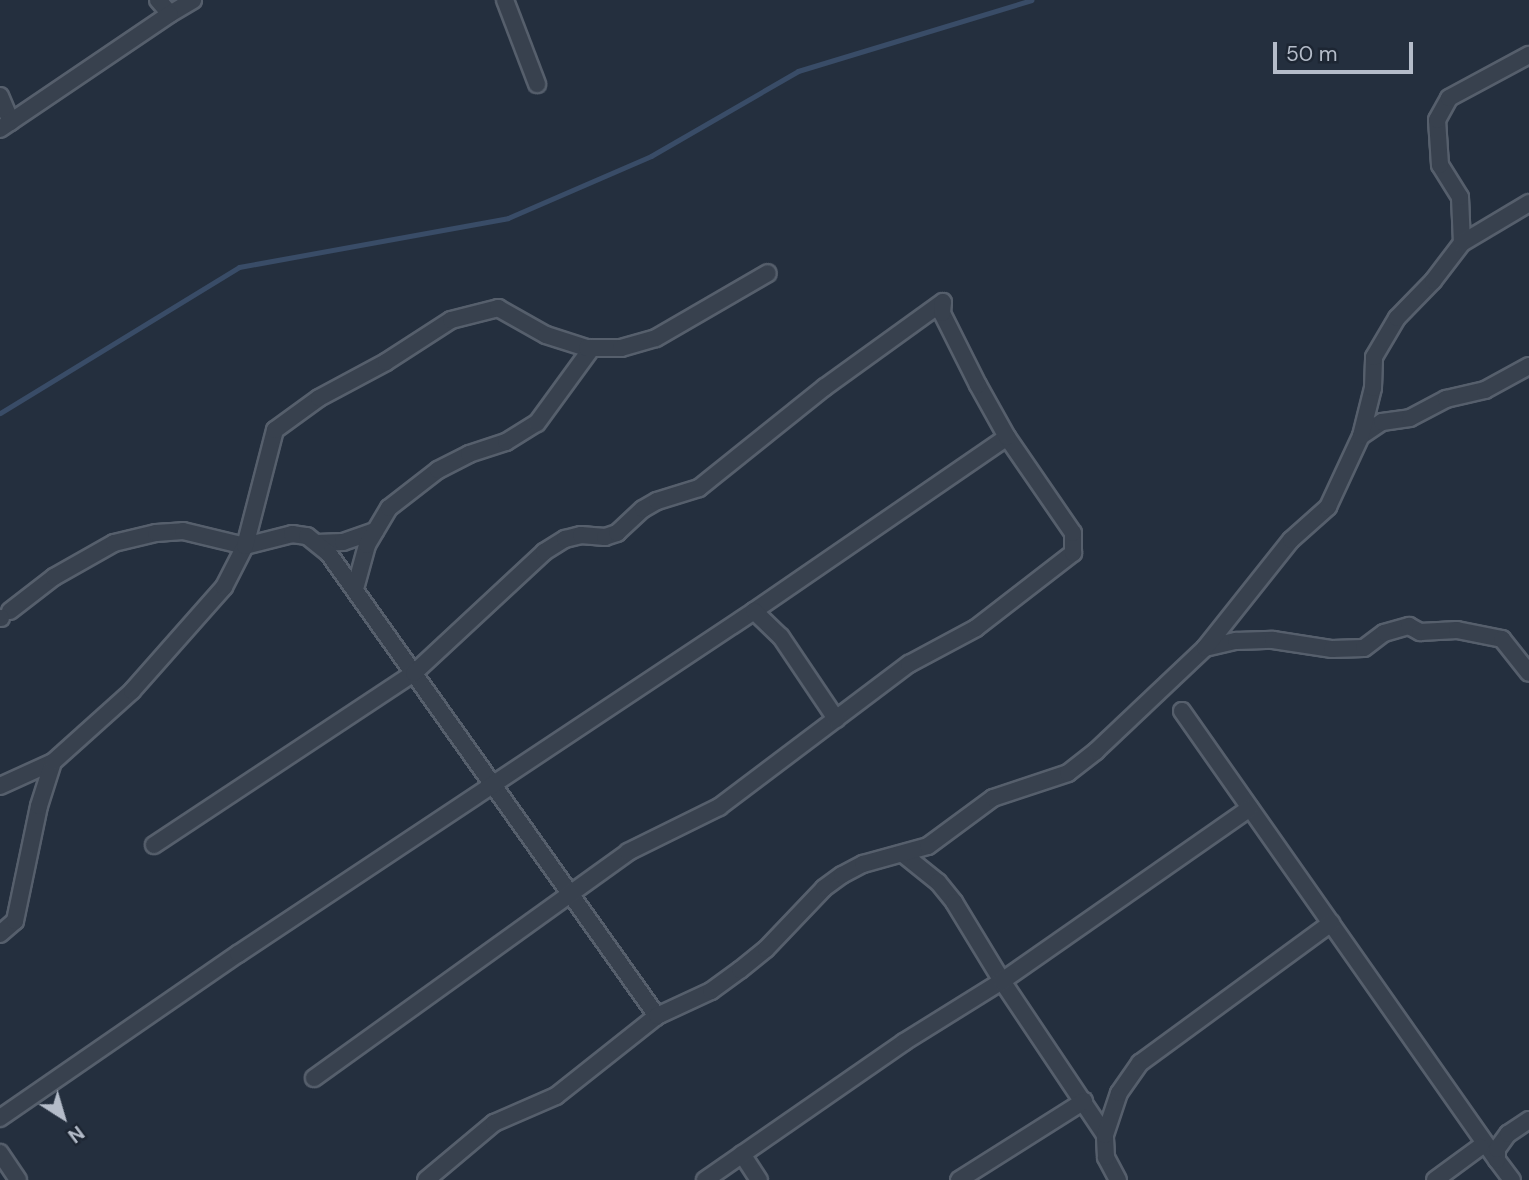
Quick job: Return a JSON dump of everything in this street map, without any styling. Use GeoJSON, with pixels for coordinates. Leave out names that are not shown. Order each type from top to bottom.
{"type":"FeatureCollection","features":[{"type":"Feature","properties":{"kind":"street"},"geometry":{"type":"LineString","coordinates":[[158,0],[170,14]]}},
{"type":"Feature","properties":{"kind":"street"},"geometry":{"type":"LineString","coordinates":[[0,96],[5,126],[193,0]]}},
{"type":"Feature","properties":{"kind":"street"},"geometry":{"type":"LineString","coordinates":[[505,0],[537,83]]}},
{"type":"Feature","properties":{"kind":"street"},"geometry":{"type":"LineString","coordinates":[[1462,243],[1460,197],[1440,165],[1437,120],[1449,97],[1529,55]]}},
{"type":"Feature","properties":{"kind":"street"},"geometry":{"type":"LineString","coordinates":[[426,1180],[494,1123],[556,1096],[577,1083],[657,1016],[711,991],[740,970],[766,949],[824,888],[842,875],[863,863],[928,846],[993,798],[1068,773],[1205,648],[1291,540],[1328,507],[1361,436],[1373,388],[1374,357],[1397,318],[1462,243],[1529,203]]}},
{"type":"Feature","properties":{"kind":"street"},"geometry":{"type":"LineString","coordinates":[[0,786],[53,762],[132,691],[207,610],[225,587],[245,546],[275,430],[319,398],[386,362],[452,320],[498,308],[546,335],[591,349],[621,348],[656,338],[768,273]]}},
{"type":"Feature","properties":{"kind":"street"},"geometry":{"type":"LineString","coordinates":[[154,845],[414,673],[544,552],[565,539],[581,535],[605,537],[617,533],[643,509],[699,488],[825,387],[943,302],[942,313],[951,333],[1007,437],[1073,533],[1073,553],[976,628],[909,664],[719,807],[628,852],[314,1078]]}},
{"type":"Feature","properties":{"kind":"street"},"geometry":{"type":"LineString","coordinates":[[355,589],[367,545],[389,508],[438,470],[469,454],[506,442],[537,423],[591,349]]}},
{"type":"Feature","properties":{"kind":"street"},"geometry":{"type":"LineString","coordinates":[[1361,436],[1382,422],[1410,418],[1446,399],[1485,390],[1529,366]]}},
{"type":"Feature","properties":{"kind":"street"},"geometry":{"type":"LineString","coordinates":[[0,1118],[238,954],[754,611],[1007,437]]}},
{"type":"Feature","properties":{"kind":"street"},"geometry":{"type":"LineString","coordinates":[[3,616],[54,577],[114,543],[156,533],[183,531],[245,546],[292,534],[307,536],[329,554],[355,589],[657,1016]]}},
{"type":"Feature","properties":{"kind":"street"},"geometry":{"type":"LineString","coordinates":[[317,543],[357,540],[375,531]]}},
{"type":"Feature","properties":{"kind":"street"},"geometry":{"type":"LineString","coordinates":[[754,611],[781,637],[836,719]]}},
{"type":"Feature","properties":{"kind":"street"},"geometry":{"type":"LineString","coordinates":[[1205,648],[1236,641],[1273,640],[1332,649],[1364,648],[1384,633],[1409,626],[1420,632],[1457,630],[1502,639],[1529,673]]}},
{"type":"Feature","properties":{"kind":"street"},"geometry":{"type":"LineString","coordinates":[[1182,711],[1512,1180]]}},
{"type":"Feature","properties":{"kind":"street"},"geometry":{"type":"LineString","coordinates":[[0,934],[15,921],[39,806],[53,762]]}},
{"type":"Feature","properties":{"kind":"street"},"geometry":{"type":"LineString","coordinates":[[705,1180],[904,1042],[1002,981],[1250,808]]}},
{"type":"Feature","properties":{"kind":"street"},"geometry":{"type":"LineString","coordinates":[[903,854],[938,882],[1105,1135]]}},
{"type":"Feature","properties":{"kind":"street"},"geometry":{"type":"LineString","coordinates":[[1118,1180],[1106,1157],[1105,1135],[1119,1093],[1140,1063],[1331,923]]}},
{"type":"Feature","properties":{"kind":"street"},"geometry":{"type":"LineString","coordinates":[[959,1180],[1084,1101]]}},
{"type":"Feature","properties":{"kind":"street"},"geometry":{"type":"LineString","coordinates":[[1497,1160],[1496,1149],[1508,1134],[1529,1121]]}},
{"type":"Feature","properties":{"kind":"street"},"geometry":{"type":"LineString","coordinates":[[1435,1180],[1480,1147]]}},
{"type":"Feature","properties":{"kind":"street"},"geometry":{"type":"LineString","coordinates":[[0,1153],[18,1180]]}},
{"type":"Feature","properties":{"kind":"street"},"geometry":{"type":"LineString","coordinates":[[742,1154],[759,1180]]}},
{"type":"Feature","properties":{"kind":"waterway"},"geometry":{"type":"LineString","coordinates":[[0,413],[239,267],[508,218],[651,156],[798,71],[1031,0]]}}]}
